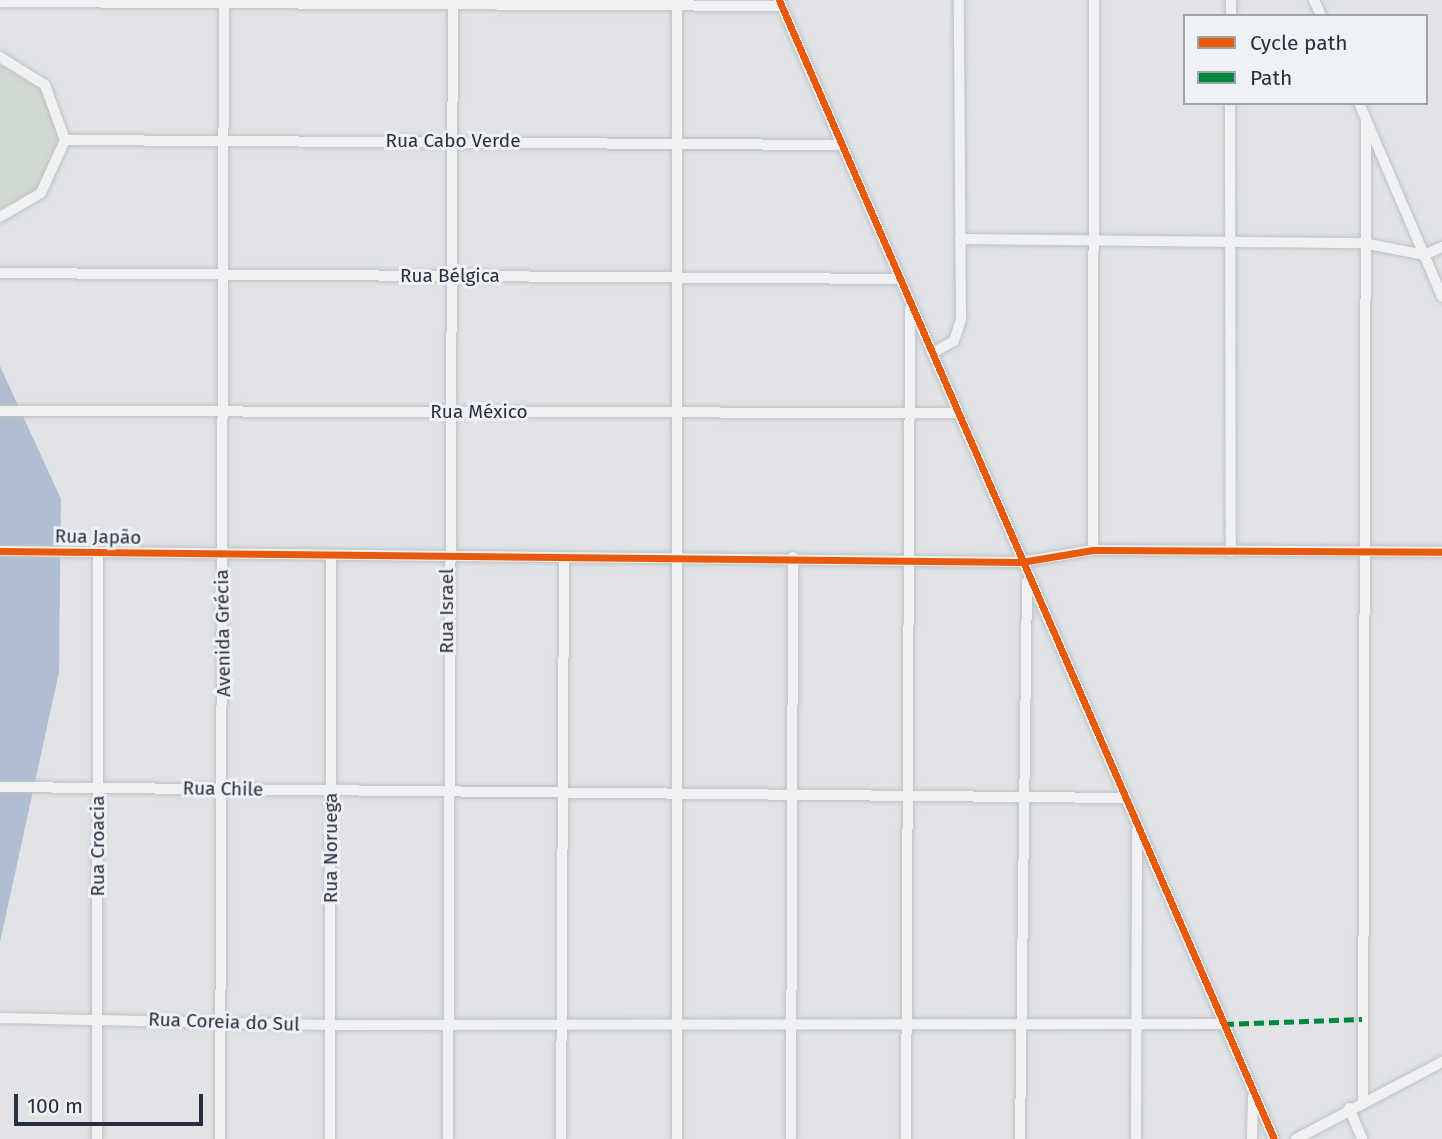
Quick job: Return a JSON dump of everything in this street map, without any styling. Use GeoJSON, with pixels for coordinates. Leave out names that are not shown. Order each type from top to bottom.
{"type":"FeatureCollection","features":[{"type":"Feature","properties":{"kind":"street"},"geometry":{"type":"LineString","coordinates":[[934,352],[960,332],[959,0]]}},
{"type":"Feature","properties":{"kind":"street"},"geometry":{"type":"LineString","coordinates":[[1093,550],[1094,0]]}},
{"type":"Feature","properties":{"kind":"street"},"geometry":{"type":"LineString","coordinates":[[0,2],[780,3],[1274,1139]]}},
{"type":"Feature","properties":{"kind":"street","name":"Avenida Grécia"},"geometry":{"type":"LineString","coordinates":[[220,1139],[225,788],[221,413],[224,2]]}},
{"type":"Feature","properties":{"kind":"street","name":"Rua Israel"},"geometry":{"type":"LineString","coordinates":[[448,1139],[447,555],[453,2]]}},
{"type":"Feature","properties":{"kind":"street"},"geometry":{"type":"LineString","coordinates":[[677,4],[681,414],[677,1139]]}},
{"type":"Feature","properties":{"kind":"street"},"geometry":{"type":"LineString","coordinates":[[0,57],[45,85],[65,140],[41,193],[0,217]]}},
{"type":"Feature","properties":{"kind":"street"},"geometry":{"type":"LineString","coordinates":[[1230,105],[1231,552]]}},
{"type":"Feature","properties":{"kind":"street"},"geometry":{"type":"LineString","coordinates":[[1360,105],[1442,297]]}},
{"type":"Feature","properties":{"kind":"street"},"geometry":{"type":"LineString","coordinates":[[1363,1100],[1360,552],[1366,120]]}},
{"type":"Feature","properties":{"kind":"street","name":"Rua Cabo Verde"},"geometry":{"type":"LineString","coordinates":[[65,140],[677,140],[842,145]]}},
{"type":"Feature","properties":{"kind":"street"},"geometry":{"type":"LineString","coordinates":[[960,239],[1363,243],[1424,255],[1442,247]]}},
{"type":"Feature","properties":{"kind":"street","name":"Rua Bélgica"},"geometry":{"type":"LineString","coordinates":[[0,273],[900,279]]}},
{"type":"Feature","properties":{"kind":"street"},"geometry":{"type":"LineString","coordinates":[[906,1139],[910,304]]}},
{"type":"Feature","properties":{"kind":"street","name":"Rua México"},"geometry":{"type":"LineString","coordinates":[[0,411],[909,417],[958,413]]}},
{"type":"Feature","properties":{"kind":"street","name":"Rua Japão"},"geometry":{"type":"LineString","coordinates":[[0,551],[331,558],[447,555],[680,558],[907,556],[1021,562],[1093,550],[1442,552]]}},
{"type":"Feature","properties":{"kind":"street","name":"Rua Croacia"},"geometry":{"type":"LineString","coordinates":[[97,1139],[98,552]]}},
{"type":"Feature","properties":{"kind":"street"},"geometry":{"type":"LineString","coordinates":[[561,1139],[564,557]]}},
{"type":"Feature","properties":{"kind":"street"},"geometry":{"type":"LineString","coordinates":[[791,1139],[793,557]]}},
{"type":"Feature","properties":{"kind":"street","name":"Rua Noruega"},"geometry":{"type":"LineString","coordinates":[[330,1139],[331,558]]}},
{"type":"Feature","properties":{"kind":"street"},"geometry":{"type":"LineString","coordinates":[[1020,1139],[1027,576]]}},
{"type":"Feature","properties":{"kind":"street","name":"Rua Chile"},"geometry":{"type":"LineString","coordinates":[[0,787],[225,788],[331,793],[1123,797]]}},
{"type":"Feature","properties":{"kind":"street"},"geometry":{"type":"LineString","coordinates":[[1136,1139],[1137,825]]}},
{"type":"Feature","properties":{"kind":"street","name":"Rua Coreia do Sul"},"geometry":{"type":"LineString","coordinates":[[0,1018],[220,1020],[330,1025],[678,1022],[907,1026],[1224,1024]]}},
{"type":"Feature","properties":{"kind":"street"},"geometry":{"type":"LineString","coordinates":[[1296,1139],[1363,1100],[1442,1062]]}},
{"type":"Feature","properties":{"kind":"street"},"geometry":{"type":"LineString","coordinates":[[1252,1139],[1253,1093]]}},
{"type":"Feature","properties":{"kind":"street"},"geometry":{"type":"LineString","coordinates":[[1349,1108],[1362,1139]]}},
{"type":"Feature","properties":{"kind":"shaded area"},"geometry":{"type":"Polygon","coordinates":[[[0,65],[42,90],[59,139],[39,188],[0,210],[0,65]]]}},
{"type":"Feature","properties":{"kind":"water"},"geometry":{"type":"Polygon","coordinates":[[[0,366],[61,499],[59,672],[0,942],[0,366]]]}},
{"type":"Feature","properties":{"kind":"marked path"},"geometry":{"type":"LineString","coordinates":[[1224,1024],[1362,1019]]}},
{"type":"Feature","properties":{"kind":"cycle path"},"geometry":{"type":"LineString","coordinates":[[779,0],[1274,1139]]}},
{"type":"Feature","properties":{"kind":"cycle path"},"geometry":{"type":"LineString","coordinates":[[0,551],[1021,562],[1093,550],[1442,552]]}}]}
